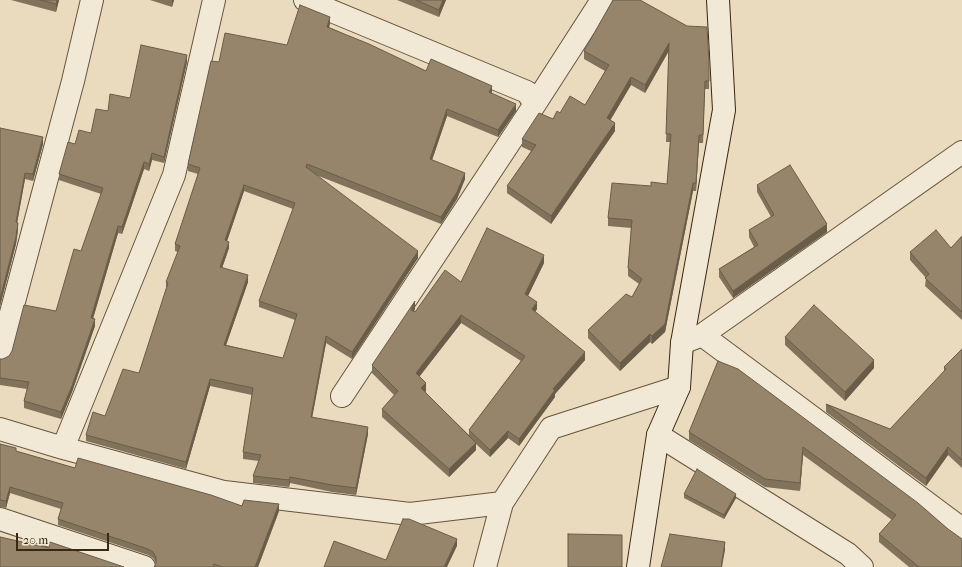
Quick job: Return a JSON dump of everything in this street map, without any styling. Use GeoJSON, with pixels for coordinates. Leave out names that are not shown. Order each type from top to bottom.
{"type":"FeatureCollection","features":[{"type":"Feature","properties":{"kind":"street"},"geometry":{"type":"LineString","coordinates":[[0,354],[73,81],[92,0]]}},
{"type":"Feature","properties":{"kind":"street"},"geometry":{"type":"LineString","coordinates":[[63,448],[174,175],[214,0]]}},
{"type":"Feature","properties":{"kind":"street"},"geometry":{"type":"LineString","coordinates":[[305,0],[527,92],[535,104]]}},
{"type":"Feature","properties":{"kind":"street"},"geometry":{"type":"LineString","coordinates":[[342,396],[602,0]]}},
{"type":"Feature","properties":{"kind":"street"},"geometry":{"type":"LineString","coordinates":[[638,567],[658,435],[679,387],[682,343],[724,110],[718,0]]}},
{"type":"Feature","properties":{"kind":"street"},"geometry":{"type":"LineString","coordinates":[[682,343],[702,334],[962,152]]}},
{"type":"Feature","properties":{"kind":"street"},"geometry":{"type":"LineString","coordinates":[[702,334],[962,529]]}},
{"type":"Feature","properties":{"kind":"street"},"geometry":{"type":"LineString","coordinates":[[485,567],[502,503],[550,428],[679,387]]}},
{"type":"Feature","properties":{"kind":"street"},"geometry":{"type":"LineString","coordinates":[[0,429],[63,448],[224,492],[410,514],[502,503]]}},
{"type":"Feature","properties":{"kind":"street"},"geometry":{"type":"LineString","coordinates":[[658,435],[848,554],[862,567]]}},
{"type":"Feature","properties":{"kind":"street"},"geometry":{"type":"LineString","coordinates":[[0,519],[144,567]]}},
{"type":"Feature","properties":{"kind":"building"},"geometry":{"type":"Polygon","coordinates":[[[41,0],[57,0],[56,4],[41,0]]]}},
{"type":"Feature","properties":{"kind":"building"},"geometry":{"type":"Polygon","coordinates":[[[416,0],[443,0],[439,10],[416,0]]]}},
{"type":"Feature","properties":{"kind":"building"},"geometry":{"type":"Polygon","coordinates":[[[613,0],[640,0],[687,26],[707,27],[709,61],[709,81],[705,81],[703,135],[699,135],[696,183],[693,183],[665,324],[652,336],[650,334],[620,363],[588,330],[626,294],[632,297],[642,279],[628,268],[632,220],[608,218],[612,183],[651,186],[651,182],[667,184],[671,134],[666,134],[669,43],[645,85],[631,77],[607,118],[615,123],[551,216],[507,186],[536,145],[522,139],[539,113],[553,119],[557,111],[560,113],[570,96],[585,105],[609,65],[584,51],[613,0]]]}},
{"type":"Feature","properties":{"kind":"building"},"geometry":{"type":"Polygon","coordinates":[[[300,5],[330,17],[327,27],[369,44],[426,71],[431,59],[492,86],[489,92],[516,104],[498,130],[447,109],[430,159],[465,173],[457,192],[441,217],[307,164],[306,167],[418,251],[352,352],[326,336],[311,417],[368,427],[356,488],[290,477],[289,480],[253,476],[261,455],[243,452],[253,388],[210,379],[186,462],[86,435],[93,412],[105,416],[123,369],[139,373],[168,283],[166,282],[180,246],[175,244],[200,168],[188,164],[211,61],[219,62],[225,33],[287,45],[300,5]],[[244,185],[225,240],[229,242],[220,267],[248,275],[224,345],[283,358],[297,314],[259,301],[295,203],[244,185]]]}},
{"type":"Feature","properties":{"kind":"building"},"geometry":{"type":"Polygon","coordinates":[[[141,45],[187,55],[164,157],[152,153],[149,164],[144,162],[122,227],[118,226],[91,318],[95,319],[72,386],[61,412],[24,401],[29,382],[0,378],[0,359],[9,356],[12,351],[24,305],[56,311],[74,249],[81,251],[103,188],[59,174],[68,142],[75,144],[79,130],[91,133],[96,109],[108,111],[110,94],[130,98],[141,45]]]}},
{"type":"Feature","properties":{"kind":"building"},"geometry":{"type":"Polygon","coordinates":[[[0,128],[43,137],[33,174],[25,173],[16,222],[18,223],[16,237],[0,299],[0,128]]]}},
{"type":"Feature","properties":{"kind":"building"},"geometry":{"type":"Polygon","coordinates":[[[790,165],[827,224],[733,291],[719,269],[758,245],[749,230],[774,215],[757,185],[790,165]]]}},
{"type":"Feature","properties":{"kind":"building"},"geometry":{"type":"Polygon","coordinates":[[[487,228],[544,255],[525,294],[537,302],[532,309],[585,352],[553,389],[555,390],[519,439],[508,431],[490,450],[469,430],[525,356],[461,315],[416,373],[426,383],[421,388],[476,443],[449,469],[382,409],[398,391],[372,365],[415,301],[411,310],[415,312],[445,270],[461,282],[487,228]]]}},
{"type":"Feature","properties":{"kind":"building"},"geometry":{"type":"Polygon","coordinates":[[[936,230],[951,248],[962,236],[962,312],[925,278],[929,274],[910,252],[936,230]]]}},
{"type":"Feature","properties":{"kind":"building"},"geometry":{"type":"Polygon","coordinates":[[[814,305],[874,360],[845,392],[785,337],[814,305]]]}},
{"type":"Feature","properties":{"kind":"building"},"geometry":{"type":"Polygon","coordinates":[[[962,349],[962,460],[948,447],[926,478],[826,404],[890,429],[946,369],[944,367],[962,349]]]}},
{"type":"Feature","properties":{"kind":"building"},"geometry":{"type":"Polygon","coordinates":[[[718,361],[738,369],[918,503],[962,539],[962,567],[919,567],[879,534],[896,515],[803,447],[800,483],[765,479],[689,432],[718,361]]]}},
{"type":"Feature","properties":{"kind":"building"},"geometry":{"type":"Polygon","coordinates":[[[0,444],[16,448],[16,451],[75,468],[78,458],[211,495],[242,506],[244,500],[279,504],[255,567],[222,567],[214,564],[213,567],[154,567],[156,564],[156,557],[153,552],[148,549],[58,519],[63,503],[10,487],[6,501],[0,500],[0,444]]]}},
{"type":"Feature","properties":{"kind":"building"},"geometry":{"type":"Polygon","coordinates":[[[697,469],[736,494],[724,515],[684,494],[697,469]]]}},
{"type":"Feature","properties":{"kind":"building"},"geometry":{"type":"Polygon","coordinates":[[[403,519],[409,519],[457,539],[444,567],[324,567],[334,541],[386,560],[403,519]]]}},
{"type":"Feature","properties":{"kind":"building"},"geometry":{"type":"Polygon","coordinates":[[[568,534],[622,535],[622,567],[568,567],[568,534]]]}},
{"type":"Feature","properties":{"kind":"building"},"geometry":{"type":"Polygon","coordinates":[[[670,534],[725,542],[721,567],[661,567],[670,534]]]}},
{"type":"Feature","properties":{"kind":"building"},"geometry":{"type":"Polygon","coordinates":[[[0,537],[49,548],[50,542],[124,567],[0,567],[0,537]]]}}]}
